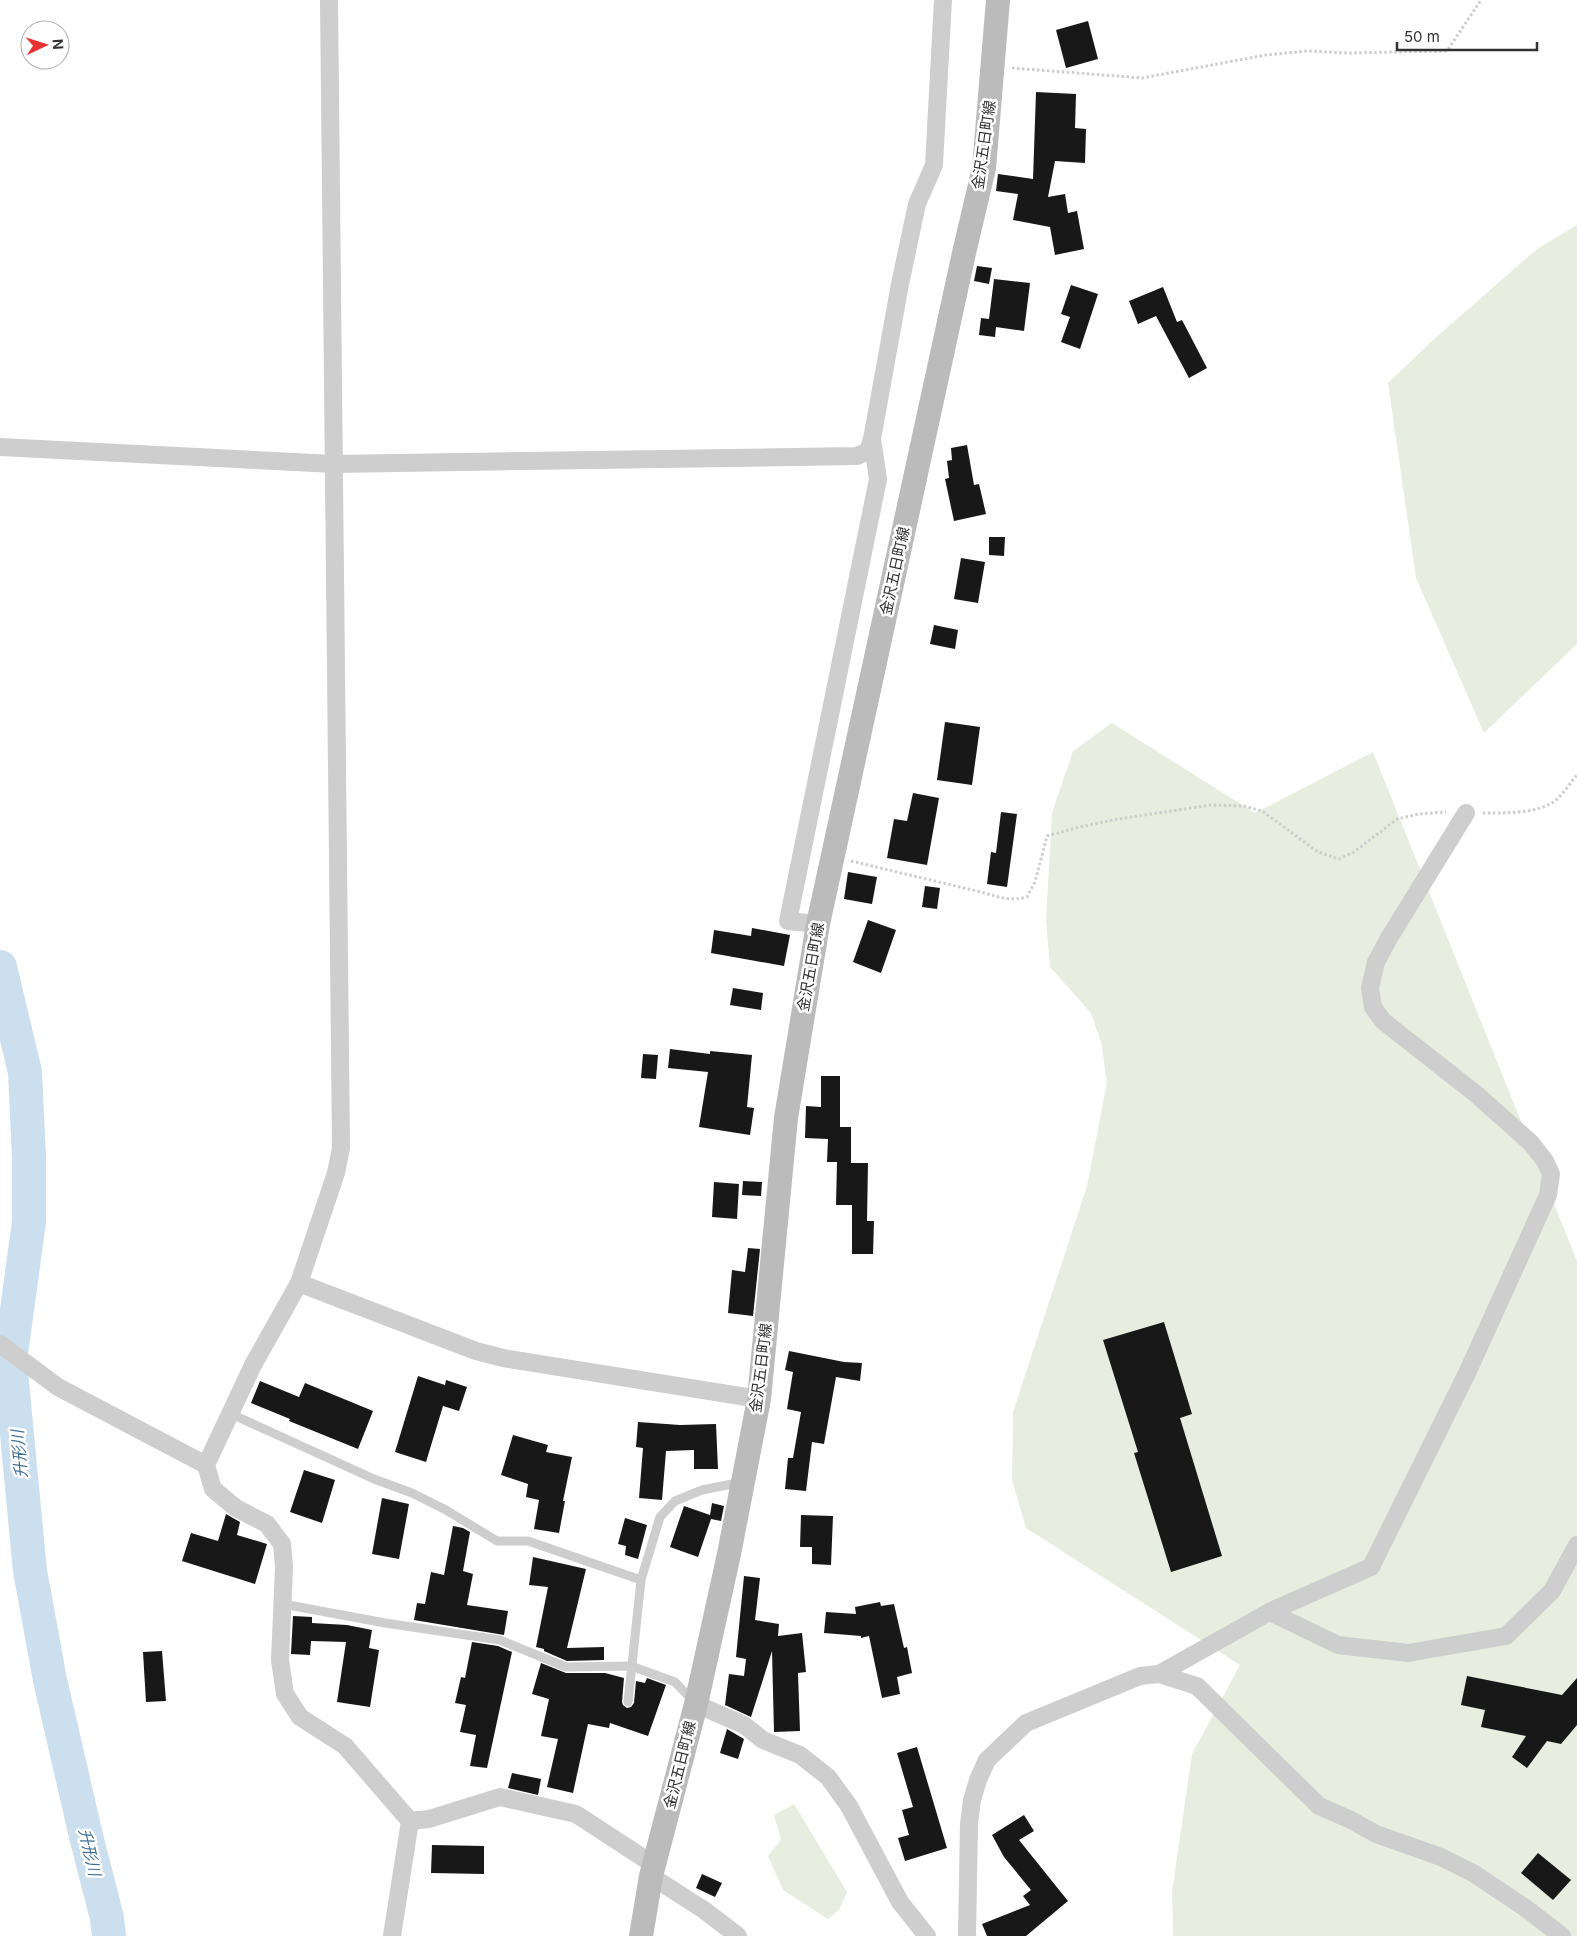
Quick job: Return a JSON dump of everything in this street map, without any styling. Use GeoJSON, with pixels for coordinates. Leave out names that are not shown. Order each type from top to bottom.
{"type":"FeatureCollection","features":[{"type":"Feature","properties":{"kind":"main road","name":"金沢五日町線"},"geometry":{"type":"LineString","coordinates":[[641,1936],[653,1871],[696,1704],[759,1399],[786,1118],[818,924],[984,168],[994,67],[998,0]]}},
{"type":"Feature","properties":{"kind":"street"},"geometry":{"type":"LineString","coordinates":[[329,0],[341,1148],[336,1173],[299,1283],[253,1365],[229,1413],[206,1466],[213,1490],[236,1508],[267,1524],[282,1544],[284,1567],[280,1660],[285,1694],[300,1717],[345,1746],[410,1821],[392,1936]]}},
{"type":"Feature","properties":{"kind":"street"},"geometry":{"type":"LineString","coordinates":[[0,447],[334,464],[857,456],[868,451],[872,439],[915,212],[934,165],[943,0]]}},
{"type":"Feature","properties":{"kind":"street"},"geometry":{"type":"LineString","coordinates":[[818,924],[788,921],[878,479],[872,439]]}},
{"type":"Feature","properties":{"kind":"street"},"geometry":{"type":"LineString","coordinates":[[966,1936],[969,1824],[972,1800],[987,1760],[1026,1723],[1140,1676],[1159,1674],[1270,1612],[1371,1568],[1468,1371],[1548,1195],[1551,1174],[1545,1161],[1531,1143],[1476,1094],[1383,1021],[1373,1007],[1370,988],[1376,962],[1466,813]]}},
{"type":"Feature","properties":{"kind":"street"},"geometry":{"type":"LineString","coordinates":[[299,1283],[476,1351],[503,1358],[759,1399]]}},
{"type":"Feature","properties":{"kind":"street"},"geometry":{"type":"LineString","coordinates":[[0,1344],[58,1387],[206,1466]]}},
{"type":"Feature","properties":{"kind":"street"},"geometry":{"type":"LineString","coordinates":[[1270,1612],[1338,1645],[1408,1653],[1506,1636],[1552,1590],[1577,1545]]}},
{"type":"Feature","properties":{"kind":"street"},"geometry":{"type":"LineString","coordinates":[[1159,1674],[1197,1686],[1319,1806],[1376,1834],[1441,1858],[1473,1873],[1524,1907],[1562,1936]]}},
{"type":"Feature","properties":{"kind":"street"},"geometry":{"type":"LineString","coordinates":[[696,1704],[744,1725],[762,1740],[800,1755],[828,1777],[849,1806],[900,1902],[926,1936]]}},
{"type":"Feature","properties":{"kind":"street"},"geometry":{"type":"LineString","coordinates":[[410,1821],[429,1818],[500,1797],[576,1814],[738,1936]]}},
{"type":"Feature","properties":{"kind":"lane"},"geometry":{"type":"LineString","coordinates":[[229,1413],[446,1510],[497,1541],[528,1541],[641,1580]]}},
{"type":"Feature","properties":{"kind":"lane"},"geometry":{"type":"LineString","coordinates":[[628,1702],[641,1580],[660,1517],[675,1501],[702,1490],[743,1482]]}},
{"type":"Feature","properties":{"kind":"lane"},"geometry":{"type":"LineString","coordinates":[[283,1604],[385,1623],[500,1640],[566,1667],[631,1666],[675,1682],[696,1704]]}},
{"type":"Feature","properties":{"kind":"path"},"geometry":{"type":"LineString","coordinates":[[994,67],[1142,78],[1274,54],[1307,51],[1347,53],[1447,51],[1481,0]]}},
{"type":"Feature","properties":{"kind":"path"},"geometry":{"type":"LineString","coordinates":[[834,857],[986,893],[999,898],[1015,900],[1027,897],[1035,882],[1047,836],[1079,827],[1118,819],[1212,805],[1244,806],[1262,811],[1318,852],[1339,859],[1354,852],[1397,819],[1419,814],[1509,813],[1538,808],[1555,801],[1577,775]]}},
{"type":"Feature","properties":{"kind":"shaded area"},"geometry":{"type":"Polygon","coordinates":[[[1577,225],[1577,644],[1484,733],[1416,578],[1388,383],[1434,339],[1537,249],[1577,225]]]}},
{"type":"Feature","properties":{"kind":"shaded area"},"geometry":{"type":"Polygon","coordinates":[[[1112,723],[1255,813],[1373,752],[1577,1261],[1577,1936],[1173,1936],[1172,1892],[1192,1754],[1240,1665],[1026,1528],[1012,1480],[1013,1412],[1087,1186],[1107,1082],[1101,1042],[1091,1013],[1050,967],[1046,920],[1052,813],[1073,751],[1112,723]]]}},
{"type":"Feature","properties":{"kind":"shaded area"},"geometry":{"type":"Polygon","coordinates":[[[794,1804],[847,1892],[839,1910],[828,1919],[783,1890],[768,1856],[781,1840],[774,1815],[794,1804]]]}},
{"type":"Feature","properties":{"kind":"building"},"geometry":{"type":"Polygon","coordinates":[[[1088,21],[1098,59],[1066,68],[1056,30],[1088,21]]]}},
{"type":"Feature","properties":{"kind":"building"},"geometry":{"type":"Polygon","coordinates":[[[1036,92],[1076,94],[1075,128],[1086,129],[1085,163],[1055,161],[1048,197],[1065,194],[1068,213],[1077,211],[1084,249],[1055,255],[1050,227],[1013,220],[1018,194],[996,191],[998,174],[1033,179],[1036,92]]]}},
{"type":"Feature","properties":{"kind":"building"},"geometry":{"type":"Polygon","coordinates":[[[977,266],[992,268],[989,284],[974,281],[977,266]]]}},
{"type":"Feature","properties":{"kind":"building"},"geometry":{"type":"Polygon","coordinates":[[[994,279],[1030,283],[1024,331],[996,327],[995,337],[979,335],[981,318],[989,319],[994,279]]]}},
{"type":"Feature","properties":{"kind":"building"},"geometry":{"type":"Polygon","coordinates":[[[1071,285],[1098,294],[1080,349],[1061,342],[1070,317],[1061,314],[1071,285]]]}},
{"type":"Feature","properties":{"kind":"building"},"geometry":{"type":"Polygon","coordinates":[[[1163,287],[1177,322],[1182,320],[1207,368],[1189,378],[1156,316],[1138,324],[1129,301],[1163,287]]]}},
{"type":"Feature","properties":{"kind":"building"},"geometry":{"type":"Polygon","coordinates":[[[967,445],[974,485],[979,484],[986,514],[954,521],[945,479],[949,478],[947,461],[952,460],[951,448],[967,445]]]}},
{"type":"Feature","properties":{"kind":"building"},"geometry":{"type":"Polygon","coordinates":[[[989,537],[1005,537],[1004,556],[989,555],[989,537]]]}},
{"type":"Feature","properties":{"kind":"building"},"geometry":{"type":"Polygon","coordinates":[[[961,558],[985,562],[978,603],[954,599],[961,558]]]}},
{"type":"Feature","properties":{"kind":"building"},"geometry":{"type":"Polygon","coordinates":[[[934,625],[958,630],[955,649],[930,644],[934,625]]]}},
{"type":"Feature","properties":{"kind":"building"},"geometry":{"type":"Polygon","coordinates":[[[945,722],[980,727],[972,785],[937,780],[945,722]]]}},
{"type":"Feature","properties":{"kind":"building"},"geometry":{"type":"Polygon","coordinates":[[[913,793],[939,798],[927,865],[887,858],[894,819],[907,821],[913,793]]]}},
{"type":"Feature","properties":{"kind":"building"},"geometry":{"type":"Polygon","coordinates":[[[1001,812],[1017,814],[1007,887],[987,884],[991,852],[996,853],[1001,812]]]}},
{"type":"Feature","properties":{"kind":"building"},"geometry":{"type":"Polygon","coordinates":[[[848,872],[877,877],[872,904],[844,899],[848,872]]]}},
{"type":"Feature","properties":{"kind":"building"},"geometry":{"type":"Polygon","coordinates":[[[925,886],[940,888],[937,909],[922,907],[925,886]]]}},
{"type":"Feature","properties":{"kind":"building"},"geometry":{"type":"Polygon","coordinates":[[[868,920],[896,930],[881,973],[853,962],[868,920]]]}},
{"type":"Feature","properties":{"kind":"building"},"geometry":{"type":"Polygon","coordinates":[[[752,928],[790,935],[784,966],[711,953],[714,930],[751,936],[752,928]]]}},
{"type":"Feature","properties":{"kind":"building"},"geometry":{"type":"Polygon","coordinates":[[[733,988],[763,993],[761,1010],[730,1005],[733,988]]]}},
{"type":"Feature","properties":{"kind":"building"},"geometry":{"type":"Polygon","coordinates":[[[670,1049],[710,1054],[710,1051],[752,1055],[747,1107],[754,1108],[750,1135],[699,1127],[708,1072],[668,1068],[670,1049]]]}},
{"type":"Feature","properties":{"kind":"building"},"geometry":{"type":"Polygon","coordinates":[[[643,1054],[658,1055],[656,1079],[641,1078],[643,1054]]]}},
{"type":"Feature","properties":{"kind":"building"},"geometry":{"type":"Polygon","coordinates":[[[821,1076],[840,1076],[840,1127],[851,1127],[851,1163],[868,1163],[867,1221],[874,1221],[873,1254],[852,1254],[852,1205],[836,1205],[837,1162],[827,1162],[828,1139],[805,1138],[806,1106],[821,1107],[821,1076]]]}},
{"type":"Feature","properties":{"kind":"building"},"geometry":{"type":"Polygon","coordinates":[[[743,1181],[762,1182],[761,1196],[742,1195],[743,1181]]]}},
{"type":"Feature","properties":{"kind":"building"},"geometry":{"type":"Polygon","coordinates":[[[714,1182],[739,1184],[737,1219],[712,1217],[714,1182]]]}},
{"type":"Feature","properties":{"kind":"building"},"geometry":{"type":"Polygon","coordinates":[[[748,1248],[760,1249],[753,1316],[728,1313],[732,1270],[745,1272],[748,1248]]]}},
{"type":"Feature","properties":{"kind":"building"},"geometry":{"type":"Polygon","coordinates":[[[1164,1322],[1192,1414],[1180,1418],[1222,1556],[1171,1572],[1134,1453],[1138,1452],[1103,1340],[1164,1322]]]}},
{"type":"Feature","properties":{"kind":"building"},"geometry":{"type":"Polygon","coordinates":[[[789,1351],[844,1362],[862,1363],[860,1381],[836,1377],[824,1444],[812,1442],[806,1491],[785,1489],[788,1458],[793,1458],[801,1412],[787,1409],[793,1372],[785,1370],[789,1351]]]}},
{"type":"Feature","properties":{"kind":"building"},"geometry":{"type":"Polygon","coordinates":[[[418,1376],[445,1385],[446,1380],[467,1387],[459,1411],[443,1406],[426,1462],[395,1452],[418,1376]]]}},
{"type":"Feature","properties":{"kind":"building"},"geometry":{"type":"Polygon","coordinates":[[[260,1381],[299,1397],[305,1383],[373,1411],[358,1449],[289,1421],[290,1419],[251,1403],[260,1381]]]}},
{"type":"Feature","properties":{"kind":"building"},"geometry":{"type":"Polygon","coordinates":[[[638,1422],[680,1425],[716,1424],[718,1469],[694,1469],[694,1450],[666,1451],[662,1500],[639,1498],[643,1448],[636,1447],[638,1422]]]}},
{"type":"Feature","properties":{"kind":"building"},"geometry":{"type":"Polygon","coordinates":[[[513,1435],[548,1445],[546,1452],[572,1457],[559,1533],[534,1529],[539,1500],[526,1497],[528,1484],[501,1475],[513,1435]]]}},
{"type":"Feature","properties":{"kind":"building"},"geometry":{"type":"Polygon","coordinates":[[[304,1470],[335,1480],[322,1523],[290,1512],[304,1470]]]}},
{"type":"Feature","properties":{"kind":"building"},"geometry":{"type":"Polygon","coordinates":[[[382,1498],[409,1504],[399,1559],[372,1554],[382,1498]]]}},
{"type":"Feature","properties":{"kind":"building"},"geometry":{"type":"Polygon","coordinates":[[[712,1503],[724,1506],[721,1521],[711,1519],[698,1557],[670,1547],[684,1506],[710,1515],[712,1503]]]}},
{"type":"Feature","properties":{"kind":"building"},"geometry":{"type":"Polygon","coordinates":[[[226,1514],[240,1522],[237,1535],[267,1544],[255,1584],[182,1561],[191,1533],[218,1541],[226,1514]]]}},
{"type":"Feature","properties":{"kind":"building"},"geometry":{"type":"Polygon","coordinates":[[[801,1515],[833,1516],[831,1565],[812,1564],[812,1547],[800,1547],[801,1515]]]}},
{"type":"Feature","properties":{"kind":"building"},"geometry":{"type":"Polygon","coordinates":[[[625,1518],[647,1525],[638,1559],[625,1555],[626,1546],[618,1544],[625,1518]]]}},
{"type":"Feature","properties":{"kind":"building"},"geometry":{"type":"Polygon","coordinates":[[[453,1526],[470,1532],[463,1571],[473,1574],[467,1605],[508,1611],[504,1635],[414,1620],[417,1603],[425,1604],[431,1572],[444,1575],[453,1526]]]}},
{"type":"Feature","properties":{"kind":"building"},"geometry":{"type":"Polygon","coordinates":[[[533,1557],[586,1569],[567,1648],[604,1647],[604,1660],[567,1661],[536,1647],[548,1587],[529,1585],[533,1557]]]}},
{"type":"Feature","properties":{"kind":"building"},"geometry":{"type":"Polygon","coordinates":[[[744,1576],[760,1578],[755,1620],[779,1624],[778,1636],[802,1633],[806,1672],[798,1673],[800,1731],[774,1732],[772,1651],[751,1717],[725,1705],[729,1674],[744,1676],[746,1659],[736,1657],[744,1576]]]}},
{"type":"Feature","properties":{"kind":"building"},"geometry":{"type":"Polygon","coordinates":[[[880,1602],[881,1606],[894,1604],[904,1648],[907,1647],[912,1673],[897,1677],[900,1694],[882,1698],[869,1636],[861,1638],[861,1636],[824,1633],[826,1612],[856,1614],[855,1607],[880,1602]]]}},
{"type":"Feature","properties":{"kind":"building"},"geometry":{"type":"Polygon","coordinates":[[[293,1616],[312,1617],[312,1623],[347,1625],[372,1630],[369,1648],[379,1650],[370,1707],[337,1702],[346,1642],[311,1641],[310,1655],[291,1654],[293,1616]]]}},
{"type":"Feature","properties":{"kind":"building"},"geometry":{"type":"Polygon","coordinates":[[[472,1642],[498,1646],[512,1652],[487,1768],[470,1766],[476,1735],[460,1732],[466,1705],[455,1703],[461,1677],[465,1678],[472,1642]]]}},
{"type":"Feature","properties":{"kind":"building"},"geometry":{"type":"Polygon","coordinates":[[[162,1651],[166,1701],[146,1702],[143,1652],[162,1651]]]}},
{"type":"Feature","properties":{"kind":"building"},"geometry":{"type":"Polygon","coordinates":[[[541,1663],[566,1673],[605,1673],[624,1678],[622,1702],[627,1708],[631,1707],[634,1703],[636,1681],[645,1683],[647,1678],[666,1685],[648,1736],[610,1723],[609,1728],[588,1724],[573,1793],[547,1787],[558,1739],[541,1736],[549,1699],[532,1694],[541,1663]]]}},
{"type":"Feature","properties":{"kind":"building"},"geometry":{"type":"Polygon","coordinates":[[[1467,1676],[1562,1695],[1577,1678],[1577,1725],[1561,1744],[1547,1741],[1527,1768],[1512,1757],[1526,1736],[1481,1727],[1485,1710],[1461,1705],[1467,1676]]]}},
{"type":"Feature","properties":{"kind":"building"},"geometry":{"type":"Polygon","coordinates":[[[727,1729],[744,1739],[738,1759],[720,1753],[727,1729]]]}},
{"type":"Feature","properties":{"kind":"building"},"geometry":{"type":"Polygon","coordinates":[[[917,1747],[947,1848],[905,1861],[898,1838],[909,1835],[902,1810],[913,1807],[897,1753],[917,1747]]]}},
{"type":"Feature","properties":{"kind":"building"},"geometry":{"type":"Polygon","coordinates":[[[512,1773],[541,1779],[538,1795],[508,1788],[512,1773]]]}},
{"type":"Feature","properties":{"kind":"building"},"geometry":{"type":"Polygon","coordinates":[[[1024,1815],[1034,1831],[1019,1840],[1068,1901],[1026,1936],[987,1936],[982,1924],[1030,1905],[1023,1896],[1031,1890],[1004,1857],[992,1835],[1024,1815]]]}},
{"type":"Feature","properties":{"kind":"building"},"geometry":{"type":"Polygon","coordinates":[[[432,1845],[484,1846],[484,1874],[431,1873],[432,1845]]]}},
{"type":"Feature","properties":{"kind":"building"},"geometry":{"type":"Polygon","coordinates":[[[1538,1853],[1571,1880],[1553,1900],[1521,1873],[1538,1853]]]}},
{"type":"Feature","properties":{"kind":"building"},"geometry":{"type":"Polygon","coordinates":[[[702,1874],[722,1883],[715,1897],[696,1888],[702,1874]]]}},
{"type":"Feature","properties":{"kind":"waterway","name":"升形川"},"geometry":{"type":"LineString","coordinates":[[0,967],[25,1072],[29,1157],[29,1222],[10,1361],[30,1571],[50,1680],[107,1918],[109,1936]]}}]}
